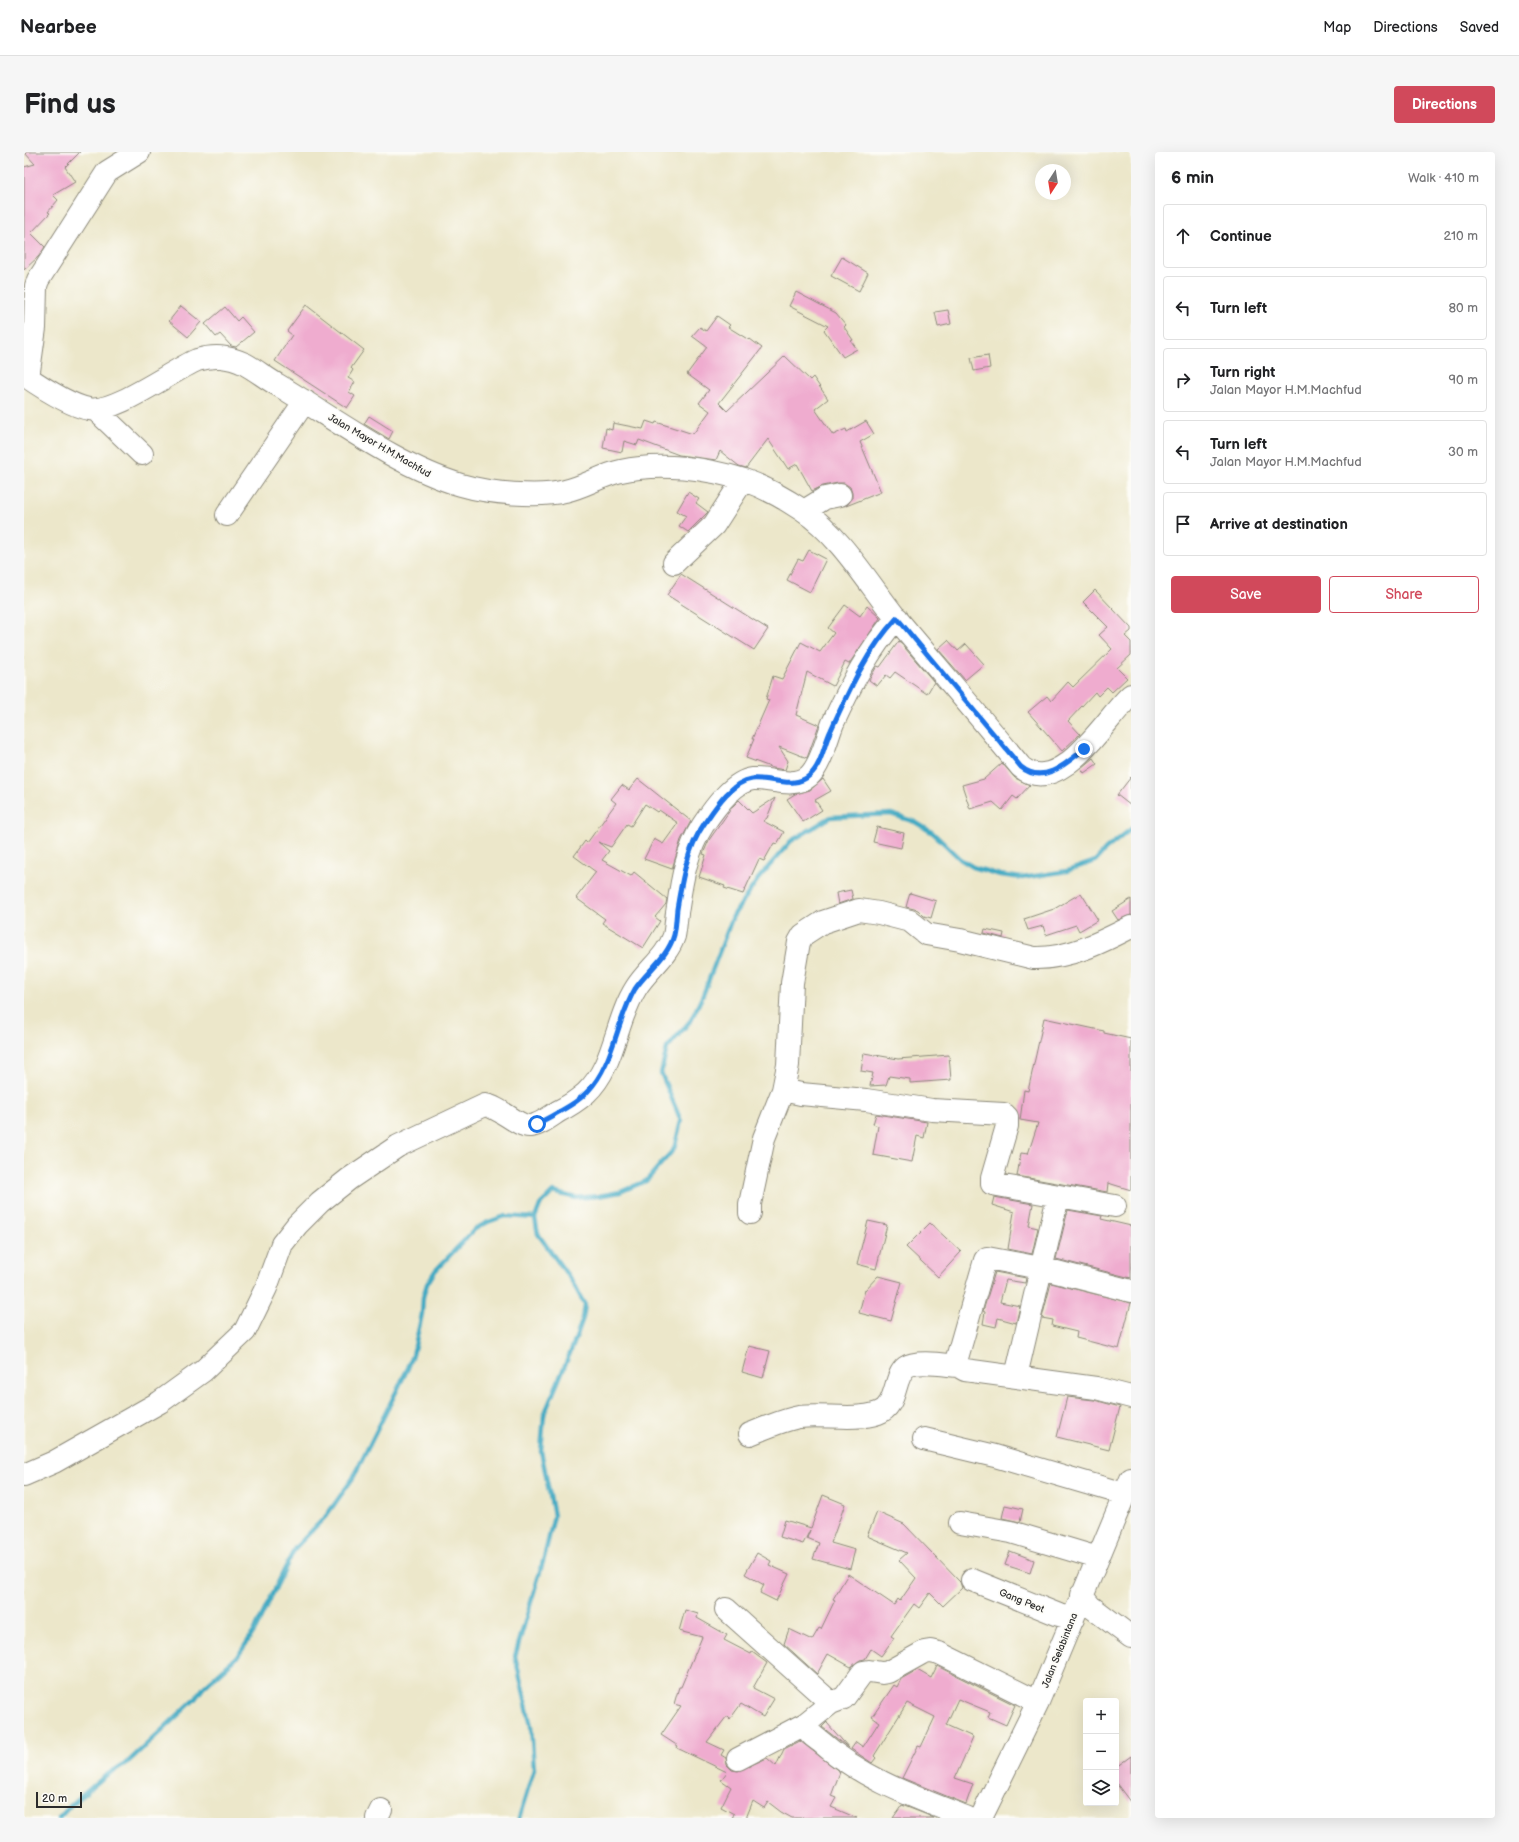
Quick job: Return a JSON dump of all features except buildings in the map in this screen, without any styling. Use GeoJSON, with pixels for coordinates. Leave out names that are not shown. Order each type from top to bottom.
{"type":"FeatureCollection","features":[{"type":"Feature","properties":{"kind":"street"},"geometry":{"type":"LineString","coordinates":[[139,152],[107,172],[38,280],[36,286],[35,328],[26,377],[80,406],[96,410],[142,454]]}},
{"type":"Feature","properties":{"kind":"street","name":"Jalan Mayor H.M.Machfud"},"geometry":{"type":"LineString","coordinates":[[96,410],[113,406],[188,363],[210,356],[219,356],[245,364],[409,464],[464,486],[505,492],[553,494],[567,491],[619,471],[664,467],[695,470],[743,480],[757,485],[804,511],[835,539],[897,618],[1016,761],[1028,773],[1038,774],[1051,772],[1062,766],[1084,749],[1118,706],[1131,695]]}},
{"type":"Feature","properties":{"kind":"street"},"geometry":{"type":"LineString","coordinates":[[227,515],[305,401]]}},
{"type":"Feature","properties":{"kind":"street"},"geometry":{"type":"LineString","coordinates":[[674,563],[714,524],[743,480]]}},
{"type":"Feature","properties":{"kind":"street"},"geometry":{"type":"LineString","coordinates":[[804,511],[825,498],[840,495]]}},
{"type":"Feature","properties":{"kind":"street"},"geometry":{"type":"LineString","coordinates":[[24,1475],[54,1462],[160,1402],[209,1366],[245,1331],[266,1288],[282,1244],[296,1225],[320,1202],[349,1179],[398,1146],[485,1105],[496,1107],[524,1125],[530,1126],[537,1124],[574,1103],[587,1092],[603,1070],[635,989],[669,947],[674,935],[688,855],[698,833],[732,790],[741,783],[751,779],[793,782],[801,781],[810,775],[817,766],[844,700],[866,659],[885,630],[897,618]]}},
{"type":"Feature","properties":{"kind":"street"},"geometry":{"type":"LineString","coordinates":[[750,1213],[750,1204],[764,1138],[783,1090],[788,1065],[792,983],[799,942],[808,931],[823,922],[859,910],[879,913],[910,921],[926,934],[960,940],[1034,958],[1046,959],[1072,953],[1110,938],[1131,927]]}},
{"type":"Feature","properties":{"kind":"street"},"geometry":{"type":"LineString","coordinates":[[783,1090],[801,1094],[866,1100],[932,1110],[1004,1114],[1007,1116],[1007,1126],[992,1178],[992,1184],[1115,1206]]}},
{"type":"Feature","properties":{"kind":"street"},"geometry":{"type":"LineString","coordinates":[[1016,1376],[1058,1197]]}},
{"type":"Feature","properties":{"kind":"street"},"geometry":{"type":"LineString","coordinates":[[958,1366],[957,1358],[986,1259],[990,1258],[1041,1268],[1131,1290]]}},
{"type":"Feature","properties":{"kind":"street"},"geometry":{"type":"LineString","coordinates":[[750,1434],[798,1418],[879,1413],[888,1405],[902,1372],[907,1367],[920,1364],[958,1366],[965,1370],[1096,1388],[1131,1397]]}},
{"type":"Feature","properties":{"kind":"street"},"geometry":{"type":"LineString","coordinates":[[924,1439],[1128,1486]]}},
{"type":"Feature","properties":{"kind":"street","name":"Jalan Selabintana"},"geometry":{"type":"LineString","coordinates":[[981,1818],[1038,1702],[1128,1486]]}},
{"type":"Feature","properties":{"kind":"street"},"geometry":{"type":"LineString","coordinates":[[960,1523],[1011,1532],[1098,1558]]}},
{"type":"Feature","properties":{"kind":"street","name":"Gang Peot"},"geometry":{"type":"LineString","coordinates":[[972,1580],[1072,1619]]}},
{"type":"Feature","properties":{"kind":"street"},"geometry":{"type":"LineString","coordinates":[[1082,1595],[1090,1606],[1131,1637]]}},
{"type":"Feature","properties":{"kind":"street"},"geometry":{"type":"LineString","coordinates":[[726,1609],[831,1703]]}},
{"type":"Feature","properties":{"kind":"street"},"geometry":{"type":"LineString","coordinates":[[738,1759],[805,1724],[831,1703],[846,1696],[863,1672],[888,1672],[924,1652],[930,1651],[939,1653],[1038,1702]]}},
{"type":"Feature","properties":{"kind":"street"},"geometry":{"type":"LineString","coordinates":[[805,1724],[810,1733],[851,1766],[927,1802],[968,1818]]}},
{"type":"Feature","properties":{"kind":"waterway"},"geometry":{"type":"LineString","coordinates":[[519,1818],[534,1769],[531,1726],[515,1656],[544,1558],[554,1516],[541,1451],[544,1415],[573,1346],[583,1318],[585,1305],[571,1280],[538,1234],[535,1218],[540,1205],[553,1192],[576,1198],[620,1192],[646,1181],[674,1149],[681,1121],[661,1073],[667,1048],[691,1020],[703,995],[733,916],[758,879],[791,841],[831,817],[891,814],[915,822],[933,833],[960,859],[973,867],[1000,875],[1022,878],[1067,871],[1095,861],[1106,849],[1131,829]]}},
{"type":"Feature","properties":{"kind":"waterway"},"geometry":{"type":"LineString","coordinates":[[59,1818],[71,1805],[105,1776],[129,1761],[195,1699],[204,1687],[238,1656],[255,1630],[295,1548],[326,1516],[353,1478],[408,1368],[413,1355],[422,1314],[423,1297],[427,1284],[435,1271],[475,1229],[488,1222],[505,1216],[535,1218]]}},
{"type":"Feature","properties":{"kind":"route"},"geometry":{"type":"LineString","coordinates":[[537,1124],[574,1103],[595,1083],[603,1070],[635,989],[647,972],[661,958],[669,947],[674,935],[680,893],[688,855],[695,838],[705,823],[722,801],[741,783],[751,779],[793,782],[801,781],[810,775],[817,766],[844,700],[866,659],[885,630],[897,618],[1021,767],[1028,773],[1038,774],[1051,772],[1062,766],[1084,749]]}}]}
